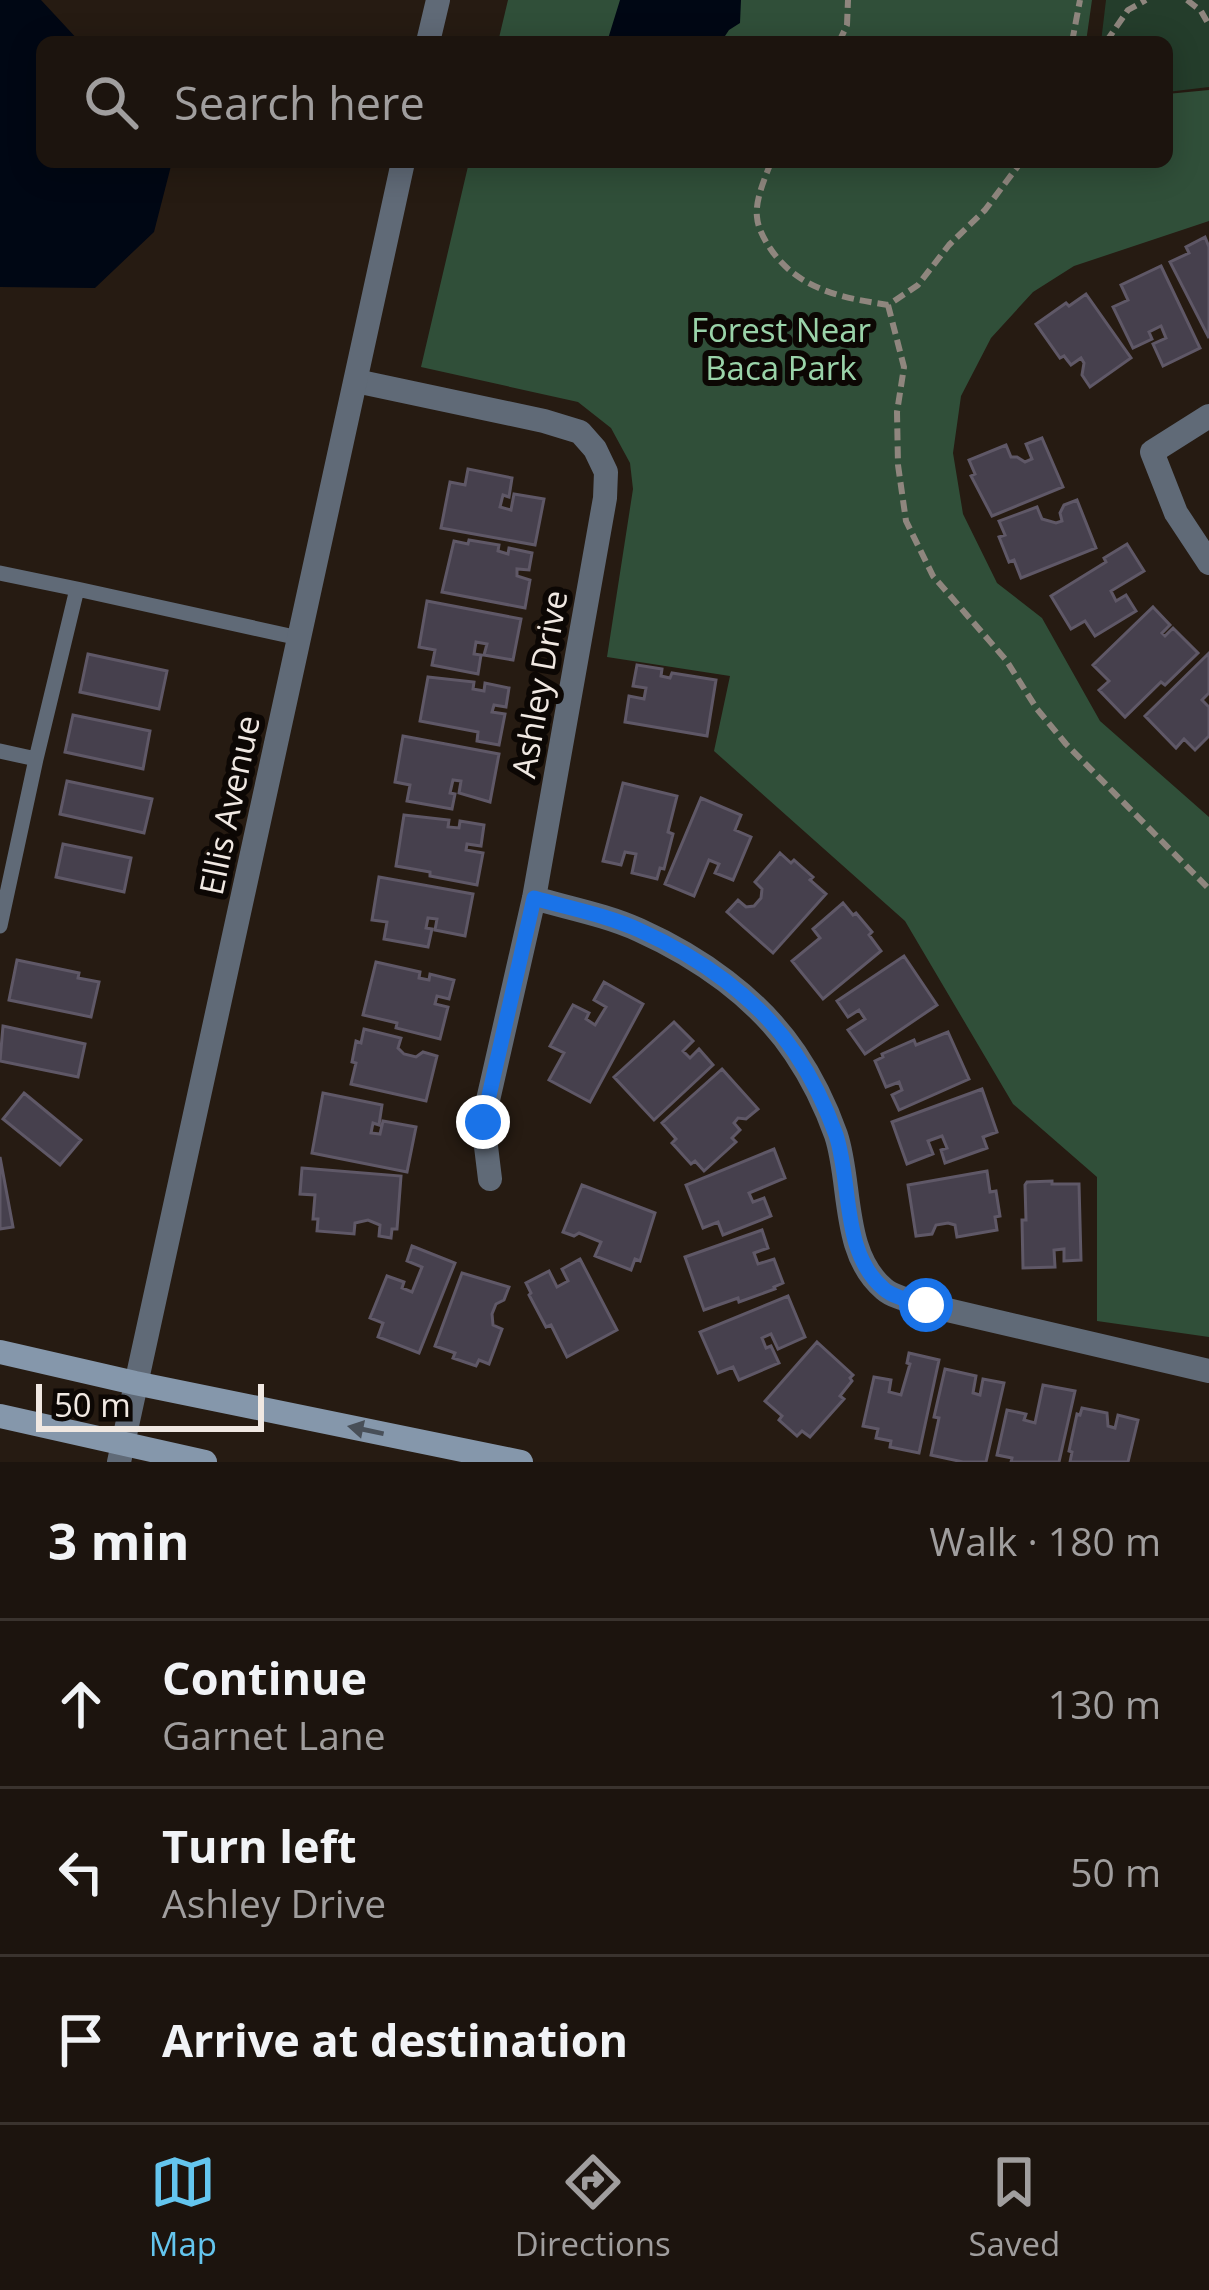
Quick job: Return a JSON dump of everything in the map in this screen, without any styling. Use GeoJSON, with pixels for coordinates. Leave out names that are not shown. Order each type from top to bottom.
{"type":"FeatureCollection","features":[{"type":"Feature","properties":{"kind":"main road"},"geometry":{"type":"LineString","coordinates":[[0,1352],[521,1462]]}},
{"type":"Feature","properties":{"kind":"main road"},"geometry":{"type":"LineString","coordinates":[[0,1416],[121,1453],[205,1462]]}},
{"type":"Feature","properties":{"kind":"street"},"geometry":{"type":"LineString","coordinates":[[429,36],[438,0]]}},
{"type":"Feature","properties":{"kind":"street","name":"Ellis Avenue"},"geometry":{"type":"LineString","coordinates":[[121,1453],[402,168]]}},
{"type":"Feature","properties":{"kind":"street","name":"Ashley Drive"},"geometry":{"type":"LineString","coordinates":[[356,381],[580,432],[606,472],[534,898],[483,1122],[490,1179]]}},
{"type":"Feature","properties":{"kind":"street"},"geometry":{"type":"LineString","coordinates":[[1209,416],[1152,452],[1176,513],[1209,562]]}},
{"type":"Feature","properties":{"kind":"street"},"geometry":{"type":"LineString","coordinates":[[534,898],[636,928],[693,958],[766,1018],[794,1051],[817,1091],[837,1138],[856,1244],[886,1292],[1209,1371]]}},
{"type":"Feature","properties":{"kind":"lane"},"geometry":{"type":"LineString","coordinates":[[0,573],[299,638]]}},
{"type":"Feature","properties":{"kind":"lane"},"geometry":{"type":"LineString","coordinates":[[0,926],[77,589]]}},
{"type":"Feature","properties":{"kind":"lane"},"geometry":{"type":"LineString","coordinates":[[0,751],[36,759]]}},
{"type":"Feature","properties":{"kind":"path"},"geometry":{"type":"LineString","coordinates":[[841,36],[847,25],[848,0]]}},
{"type":"Feature","properties":{"kind":"path"},"geometry":{"type":"LineString","coordinates":[[1073,36],[1080,0]]}},
{"type":"Feature","properties":{"kind":"path"},"geometry":{"type":"LineString","coordinates":[[1110,36],[1128,10],[1146,0]]}},
{"type":"Feature","properties":{"kind":"path"},"geometry":{"type":"LineString","coordinates":[[1187,0],[1209,25]]}},
{"type":"Feature","properties":{"kind":"path"},"geometry":{"type":"LineString","coordinates":[[769,168],[756,215],[778,259],[821,291],[888,305],[918,285],[1016,168]]}},
{"type":"Feature","properties":{"kind":"path"},"geometry":{"type":"LineString","coordinates":[[888,305],[904,368],[897,412],[906,520],[933,576],[1006,660],[1066,744],[1209,889]]}},
{"type":"Feature","properties":{"kind":"green space"},"geometry":{"type":"Polygon","coordinates":[[[508,0],[1092,0],[1087,36],[499,36],[508,0]]]}},
{"type":"Feature","properties":{"kind":"green space"},"geometry":{"type":"Polygon","coordinates":[[[1106,0],[1209,0],[1209,87],[1173,91],[1173,36],[1102,36],[1106,0]]]}},
{"type":"Feature","properties":{"kind":"green space","name":"Forest Near Baca Park"},"geometry":{"type":"Polygon","coordinates":[[[1209,90],[1209,221],[1074,266],[1033,292],[991,338],[961,396],[953,453],[963,514],[997,583],[1042,618],[1100,721],[1209,817],[1209,1337],[1097,1321],[1097,1177],[1013,1104],[905,921],[714,751],[730,676],[607,657],[633,489],[630,463],[611,428],[578,402],[421,367],[468,168],[1173,168],[1173,93],[1209,90]]]}},
{"type":"Feature","properties":{"kind":"shaded area"},"geometry":{"type":"Polygon","coordinates":[[[0,0],[41,0],[74,36],[36,36],[36,168],[170,168],[154,232],[95,288],[0,287],[0,0]]]}},
{"type":"Feature","properties":{"kind":"shaded area"},"geometry":{"type":"Polygon","coordinates":[[[620,0],[741,0],[740,23],[725,36],[609,36],[620,0]]]}},
{"type":"Feature","properties":{"kind":"building"},"geometry":{"type":"Polygon","coordinates":[[[1205,237],[1209,247],[1209,338],[1170,262],[1189,253],[1186,247],[1205,237]]]}},
{"type":"Feature","properties":{"kind":"building"},"geometry":{"type":"Polygon","coordinates":[[[1161,266],[1200,348],[1163,366],[1153,344],[1166,338],[1161,326],[1149,332],[1152,339],[1133,348],[1113,307],[1128,300],[1121,285],[1161,266]]]}},
{"type":"Feature","properties":{"kind":"building"},"geometry":{"type":"Polygon","coordinates":[[[1086,294],[1131,358],[1090,387],[1082,375],[1081,358],[1071,365],[1064,356],[1060,358],[1036,324],[1086,294]]]}},
{"type":"Feature","properties":{"kind":"building"},"geometry":{"type":"Polygon","coordinates":[[[1042,438],[1063,487],[992,516],[971,476],[975,474],[969,460],[1006,445],[1011,457],[1025,462],[1032,459],[1026,444],[1042,438]]]}},
{"type":"Feature","properties":{"kind":"building"},"geometry":{"type":"Polygon","coordinates":[[[468,469],[512,478],[509,497],[503,495],[500,507],[511,510],[514,494],[544,499],[535,545],[441,528],[450,482],[465,485],[468,469]]]}},
{"type":"Feature","properties":{"kind":"building"},"geometry":{"type":"Polygon","coordinates":[[[1077,500],[1096,548],[1021,578],[999,537],[1005,535],[999,521],[1037,507],[1042,519],[1056,523],[1062,521],[1064,505],[1077,500]]]}},
{"type":"Feature","properties":{"kind":"building"},"geometry":{"type":"Polygon","coordinates":[[[469,540],[499,545],[498,551],[508,554],[509,548],[532,553],[529,570],[517,569],[517,576],[530,580],[525,608],[442,592],[454,541],[468,544],[469,540]]]}},
{"type":"Feature","properties":{"kind":"building"},"geometry":{"type":"Polygon","coordinates":[[[1127,544],[1144,571],[1111,591],[1116,601],[1126,595],[1136,611],[1095,636],[1085,621],[1071,629],[1051,596],[1127,544]]]}},
{"type":"Feature","properties":{"kind":"building"},"geometry":{"type":"Polygon","coordinates":[[[427,601],[521,619],[513,660],[484,655],[487,644],[476,642],[474,654],[481,655],[478,674],[432,665],[435,650],[419,647],[427,601]]]}},
{"type":"Feature","properties":{"kind":"building"},"geometry":{"type":"Polygon","coordinates":[[[1153,607],[1170,625],[1162,633],[1165,636],[1173,628],[1198,653],[1125,717],[1099,690],[1109,681],[1093,665],[1153,607]]]}},
{"type":"Feature","properties":{"kind":"building"},"geometry":{"type":"Polygon","coordinates":[[[1209,653],[1209,693],[1202,700],[1209,707],[1209,736],[1195,750],[1184,739],[1176,748],[1145,716],[1209,653]]]}},
{"type":"Feature","properties":{"kind":"building"},"geometry":{"type":"Polygon","coordinates":[[[88,654],[167,671],[159,709],[80,692],[88,654]]]}},
{"type":"Feature","properties":{"kind":"building"},"geometry":{"type":"Polygon","coordinates":[[[637,665],[662,669],[661,676],[670,678],[672,673],[716,680],[707,736],[625,722],[629,696],[644,699],[646,688],[633,686],[637,665]]]}},
{"type":"Feature","properties":{"kind":"building"},"geometry":{"type":"Polygon","coordinates":[[[428,677],[474,682],[473,689],[484,691],[485,683],[509,688],[506,707],[494,705],[492,712],[505,714],[499,745],[477,741],[478,732],[420,721],[428,677]]]}},
{"type":"Feature","properties":{"kind":"building"},"geometry":{"type":"Polygon","coordinates":[[[73,715],[150,731],[143,769],[65,752],[73,715]]]}},
{"type":"Feature","properties":{"kind":"building"},"geometry":{"type":"Polygon","coordinates":[[[403,736],[499,754],[490,802],[459,793],[461,781],[453,780],[452,809],[407,801],[410,785],[395,782],[403,736]]]}},
{"type":"Feature","properties":{"kind":"building"},"geometry":{"type":"Polygon","coordinates":[[[67,781],[152,799],[144,833],[60,814],[67,781]]]}},
{"type":"Feature","properties":{"kind":"building"},"geometry":{"type":"Polygon","coordinates":[[[623,783],[677,796],[668,832],[673,834],[657,879],[632,873],[636,854],[625,852],[621,865],[603,861],[623,783]]]}},
{"type":"Feature","properties":{"kind":"building"},"geometry":{"type":"Polygon","coordinates":[[[701,798],[741,815],[735,830],[751,837],[733,880],[715,873],[719,864],[709,860],[694,896],[665,884],[701,798]]]}},
{"type":"Feature","properties":{"kind":"building"},"geometry":{"type":"Polygon","coordinates":[[[404,815],[449,820],[448,827],[459,828],[460,821],[484,825],[481,846],[467,844],[466,850],[483,853],[477,885],[396,866],[404,815]]]}},
{"type":"Feature","properties":{"kind":"building"},"geometry":{"type":"Polygon","coordinates":[[[63,844],[131,858],[124,892],[56,877],[63,844]]]}},
{"type":"Feature","properties":{"kind":"building"},"geometry":{"type":"Polygon","coordinates":[[[780,853],[791,863],[794,860],[826,894],[773,953],[727,912],[738,900],[746,907],[754,906],[762,889],[755,882],[780,853]]]}},
{"type":"Feature","properties":{"kind":"building"},"geometry":{"type":"Polygon","coordinates":[[[379,877],[473,894],[465,936],[435,930],[437,919],[428,918],[426,928],[432,929],[428,947],[384,939],[387,922],[372,920],[379,877]]]}},
{"type":"Feature","properties":{"kind":"building"},"geometry":{"type":"Polygon","coordinates":[[[843,903],[872,932],[869,935],[881,951],[823,999],[792,961],[820,938],[813,929],[843,903]]]}},
{"type":"Feature","properties":{"kind":"building"},"geometry":{"type":"Polygon","coordinates":[[[904,956],[937,1005],[865,1054],[848,1030],[865,1019],[859,1010],[848,1017],[837,1001],[904,956]]]}},
{"type":"Feature","properties":{"kind":"building"},"geometry":{"type":"Polygon","coordinates":[[[17,960],[99,982],[91,1017],[9,1000],[17,960]]]}},
{"type":"Feature","properties":{"kind":"building"},"geometry":{"type":"Polygon","coordinates":[[[376,962],[420,972],[419,978],[429,980],[430,974],[454,980],[449,999],[437,996],[435,1004],[448,1007],[440,1039],[363,1015],[376,962]]]}},
{"type":"Feature","properties":{"kind":"building"},"geometry":{"type":"Polygon","coordinates":[[[604,982],[643,1004],[590,1102],[549,1080],[564,1053],[550,1046],[573,1005],[589,1013],[586,1019],[595,1025],[606,1007],[594,1000],[604,982]]]}},
{"type":"Feature","properties":{"kind":"building"},"geometry":{"type":"Polygon","coordinates":[[[674,1022],[693,1041],[683,1051],[690,1058],[699,1049],[713,1065],[654,1120],[614,1077],[674,1022]]]}},
{"type":"Feature","properties":{"kind":"building"},"geometry":{"type":"Polygon","coordinates":[[[3,1026],[85,1044],[78,1077],[0,1061],[3,1026]]]}},
{"type":"Feature","properties":{"kind":"building"},"geometry":{"type":"Polygon","coordinates":[[[364,1029],[401,1038],[398,1048],[404,1054],[437,1056],[426,1101],[351,1084],[356,1041],[361,1043],[364,1029]]]}},
{"type":"Feature","properties":{"kind":"building"},"geometry":{"type":"Polygon","coordinates":[[[948,1032],[969,1079],[899,1110],[892,1095],[902,1090],[899,1082],[886,1087],[875,1061],[914,1040],[916,1045],[948,1032]]]}},
{"type":"Feature","properties":{"kind":"building"},"geometry":{"type":"Polygon","coordinates":[[[722,1069],[758,1109],[746,1119],[738,1118],[734,1123],[740,1130],[732,1138],[736,1142],[704,1171],[672,1143],[676,1139],[662,1123],[722,1069]]]}},
{"type":"Feature","properties":{"kind":"building"},"geometry":{"type":"Polygon","coordinates":[[[982,1089],[997,1132],[983,1137],[987,1148],[945,1163],[941,1150],[947,1148],[942,1136],[928,1141],[933,1154],[907,1164],[892,1122],[982,1089]]]}},
{"type":"Feature","properties":{"kind":"building"},"geometry":{"type":"Polygon","coordinates":[[[24,1093],[81,1140],[60,1165],[3,1119],[24,1093]]]}},
{"type":"Feature","properties":{"kind":"building"},"geometry":{"type":"Polygon","coordinates":[[[323,1093],[382,1105],[379,1125],[373,1123],[371,1133],[380,1134],[383,1121],[416,1127],[407,1172],[312,1153],[323,1093]]]}},
{"type":"Feature","properties":{"kind":"building"},"geometry":{"type":"Polygon","coordinates":[[[774,1149],[785,1178],[749,1193],[753,1202],[764,1198],[771,1216],[723,1235],[718,1222],[703,1228],[686,1185],[774,1149]]]}},
{"type":"Feature","properties":{"kind":"building"},"geometry":{"type":"Polygon","coordinates":[[[0,1157],[13,1227],[0,1229],[0,1157]]]}},
{"type":"Feature","properties":{"kind":"building"},"geometry":{"type":"Polygon","coordinates":[[[302,1168],[401,1176],[397,1229],[392,1229],[391,1238],[379,1236],[380,1225],[368,1220],[355,1223],[354,1234],[317,1231],[315,1195],[300,1194],[302,1168]]]}},
{"type":"Feature","properties":{"kind":"building"},"geometry":{"type":"Polygon","coordinates":[[[987,1171],[990,1192],[996,1191],[997,1230],[957,1237],[955,1225],[948,1223],[936,1225],[932,1234],[916,1236],[908,1185],[987,1171]]]}},
{"type":"Feature","properties":{"kind":"building"},"geometry":{"type":"Polygon","coordinates":[[[1079,1184],[1081,1260],[1064,1261],[1064,1249],[1054,1250],[1055,1267],[1023,1268],[1025,1185],[1079,1184]]]}},
{"type":"Feature","properties":{"kind":"building"},"geometry":{"type":"Polygon","coordinates":[[[582,1185],[655,1213],[640,1261],[635,1259],[631,1270],[595,1256],[601,1242],[563,1232],[582,1185]]]}},
{"type":"Feature","properties":{"kind":"building"},"geometry":{"type":"Polygon","coordinates":[[[762,1230],[768,1248],[754,1253],[758,1264],[774,1259],[783,1283],[739,1302],[738,1298],[704,1310],[685,1257],[762,1230]]]}},
{"type":"Feature","properties":{"kind":"building"},"geometry":{"type":"Polygon","coordinates":[[[412,1246],[455,1263],[419,1353],[378,1337],[383,1323],[370,1318],[387,1276],[404,1282],[402,1288],[412,1292],[422,1267],[407,1261],[412,1246]]]}},
{"type":"Feature","properties":{"kind":"building"},"geometry":{"type":"Polygon","coordinates":[[[580,1259],[617,1330],[567,1357],[551,1325],[546,1327],[526,1283],[549,1271],[557,1287],[568,1281],[562,1269],[580,1259]]]}},
{"type":"Feature","properties":{"kind":"building"},"geometry":{"type":"Polygon","coordinates":[[[462,1273],[509,1287],[492,1314],[493,1325],[502,1329],[489,1364],[479,1360],[476,1366],[435,1346],[462,1273]]]}},
{"type":"Feature","properties":{"kind":"building"},"geometry":{"type":"Polygon","coordinates":[[[788,1296],[805,1337],[778,1349],[771,1334],[762,1338],[779,1363],[739,1380],[733,1367],[718,1373],[700,1332],[788,1296]]]}},
{"type":"Feature","properties":{"kind":"building"},"geometry":{"type":"Polygon","coordinates":[[[817,1342],[853,1375],[852,1381],[840,1396],[844,1399],[810,1437],[802,1431],[797,1436],[765,1401],[817,1342]]]}},
{"type":"Feature","properties":{"kind":"building"},"geometry":{"type":"Polygon","coordinates":[[[909,1353],[939,1360],[919,1453],[890,1447],[891,1441],[876,1438],[878,1429],[863,1426],[874,1377],[891,1380],[889,1392],[901,1395],[909,1353]]]}},
{"type":"Feature","properties":{"kind":"building"},"geometry":{"type":"Polygon","coordinates":[[[945,1369],[976,1376],[973,1393],[980,1395],[983,1379],[1004,1383],[986,1462],[931,1455],[945,1369]]]}},
{"type":"Feature","properties":{"kind":"building"},"geometry":{"type":"Polygon","coordinates":[[[1043,1385],[1075,1391],[1059,1462],[1011,1462],[1012,1458],[997,1455],[1007,1410],[1026,1414],[1024,1420],[1035,1423],[1043,1385]]]}},
{"type":"Feature","properties":{"kind":"building"},"geometry":{"type":"Polygon","coordinates":[[[1082,1408],[1107,1413],[1108,1426],[1115,1428],[1118,1415],[1138,1420],[1128,1462],[1070,1462],[1082,1408]]]}},
{"type":"Feature","properties":{"kind":"route"},"geometry":{"type":"LineString","coordinates":[[483,1122],[534,898],[636,928],[693,958],[735,988],[794,1051],[837,1138],[856,1244],[870,1273],[886,1292],[926,1305]]}}]}
